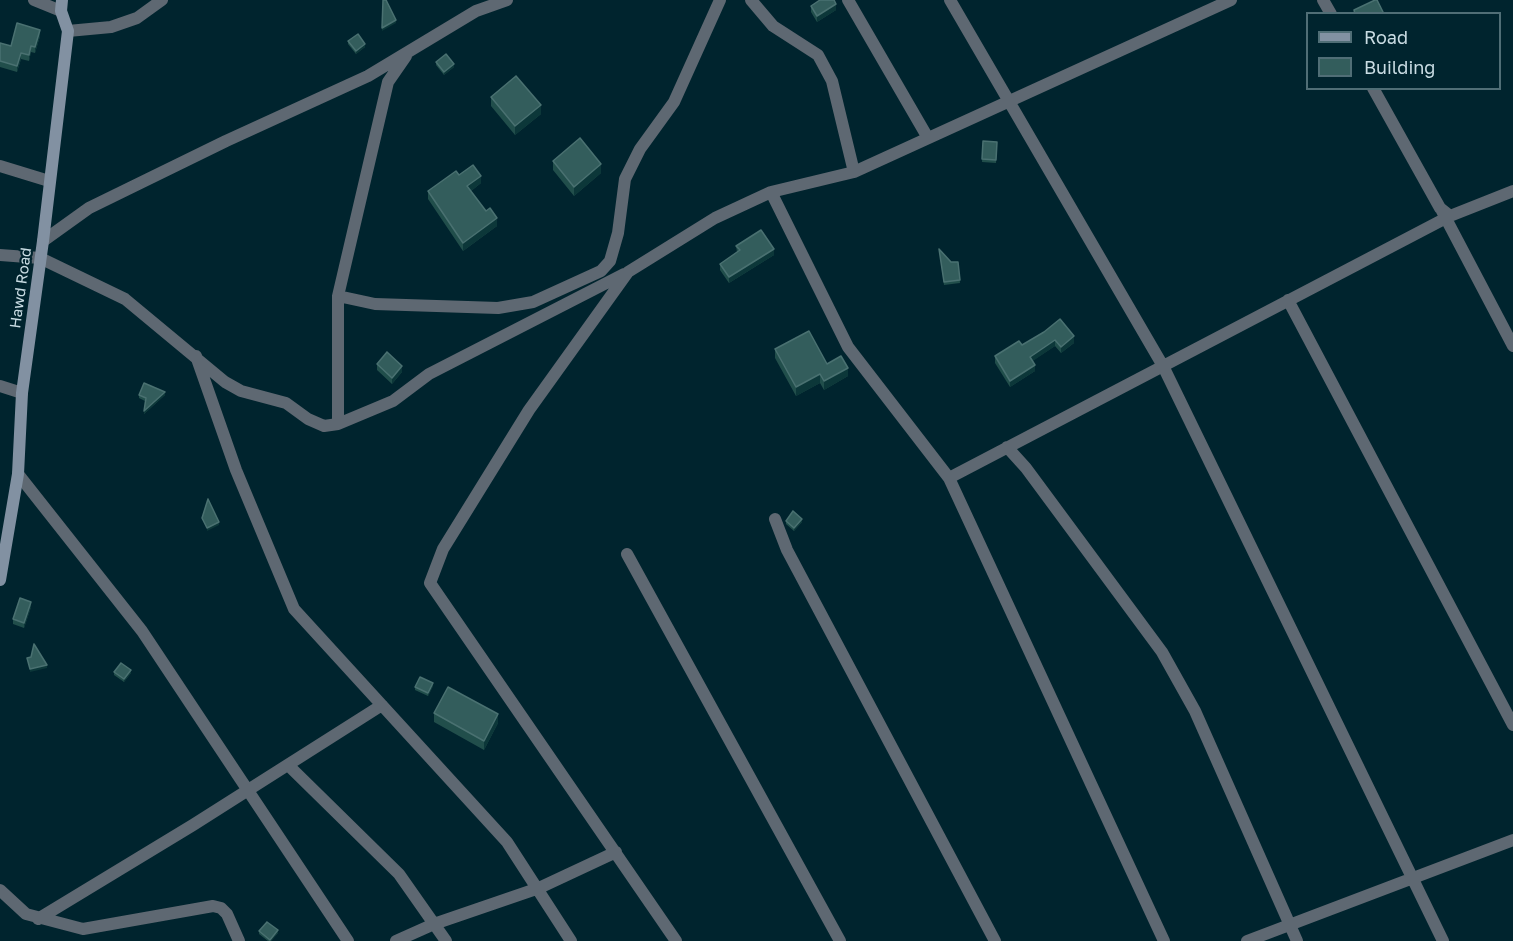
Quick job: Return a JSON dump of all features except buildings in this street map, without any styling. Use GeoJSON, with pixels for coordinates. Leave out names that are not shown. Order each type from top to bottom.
{"type":"FeatureCollection","features":[{"type":"Feature","properties":{"kind":"main road","name":"Hawd Road"},"geometry":{"type":"LineString","coordinates":[[0,580],[18,474],[22,393],[68,31],[62,6]]}},
{"type":"Feature","properties":{"kind":"street"},"geometry":{"type":"LineString","coordinates":[[34,0],[62,6]]}},
{"type":"Feature","properties":{"kind":"street"},"geometry":{"type":"LineString","coordinates":[[68,31],[111,27],[137,18],[162,0]]}},
{"type":"Feature","properties":{"kind":"street"},"geometry":{"type":"LineString","coordinates":[[43,241],[89,208],[225,141],[368,76],[476,11],[507,0]]}},
{"type":"Feature","properties":{"kind":"street"},"geometry":{"type":"LineString","coordinates":[[338,296],[375,304],[498,308],[532,302],[601,271],[610,261],[618,233],[625,179],[640,149],[674,102],[720,0]]}},
{"type":"Feature","properties":{"kind":"street"},"geometry":{"type":"LineString","coordinates":[[751,0],[773,26],[818,55],[832,81],[854,172]]}},
{"type":"Feature","properties":{"kind":"street"},"geometry":{"type":"LineString","coordinates":[[848,0],[928,138]]}},
{"type":"Feature","properties":{"kind":"street"},"geometry":{"type":"LineString","coordinates":[[950,0],[1163,366],[1443,941]]}},
{"type":"Feature","properties":{"kind":"street"},"geometry":{"type":"LineString","coordinates":[[0,255],[40,258],[125,299],[196,355],[225,382],[241,391],[286,403],[308,419],[324,426],[338,424],[393,401],[429,374],[628,272],[715,218],[771,192],[854,172],[1231,0]]}},
{"type":"Feature","properties":{"kind":"street"},"geometry":{"type":"LineString","coordinates":[[338,424],[338,296],[388,82],[408,52]]}},
{"type":"Feature","properties":{"kind":"street"},"geometry":{"type":"LineString","coordinates":[[1374,90],[1445,214],[1513,346]]}},
{"type":"Feature","properties":{"kind":"street"},"geometry":{"type":"LineString","coordinates":[[0,166],[49,182]]}},
{"type":"Feature","properties":{"kind":"street"},"geometry":{"type":"LineString","coordinates":[[949,478],[1288,300],[1445,214],[1513,191]]}},
{"type":"Feature","properties":{"kind":"street"},"geometry":{"type":"LineString","coordinates":[[771,192],[849,347],[949,478],[1164,941]]}},
{"type":"Feature","properties":{"kind":"street"},"geometry":{"type":"LineString","coordinates":[[628,272],[529,410],[443,549],[430,583],[676,941]]}},
{"type":"Feature","properties":{"kind":"street"},"geometry":{"type":"LineString","coordinates":[[1288,300],[1513,725]]}},
{"type":"Feature","properties":{"kind":"street"},"geometry":{"type":"LineString","coordinates":[[196,355],[236,470],[294,609],[507,842],[539,888],[571,941]]}},
{"type":"Feature","properties":{"kind":"street"},"geometry":{"type":"LineString","coordinates":[[0,386],[22,393]]}},
{"type":"Feature","properties":{"kind":"street"},"geometry":{"type":"LineString","coordinates":[[1007,447],[1026,468],[1162,652],[1195,711],[1298,941]]}},
{"type":"Feature","properties":{"kind":"street"},"geometry":{"type":"LineString","coordinates":[[18,474],[142,630],[348,941]]}},
{"type":"Feature","properties":{"kind":"street"},"geometry":{"type":"LineString","coordinates":[[775,519],[787,550],[995,941]]}},
{"type":"Feature","properties":{"kind":"street"},"geometry":{"type":"LineString","coordinates":[[627,554],[840,941]]}},
{"type":"Feature","properties":{"kind":"street"},"geometry":{"type":"LineString","coordinates":[[38,919],[382,705]]}},
{"type":"Feature","properties":{"kind":"street"},"geometry":{"type":"LineString","coordinates":[[288,765],[399,874],[446,941]]}},
{"type":"Feature","properties":{"kind":"street"},"geometry":{"type":"LineString","coordinates":[[1247,941],[1513,840]]}},
{"type":"Feature","properties":{"kind":"street"},"geometry":{"type":"LineString","coordinates":[[396,941],[435,924],[539,888],[616,852]]}},
{"type":"Feature","properties":{"kind":"street"},"geometry":{"type":"LineString","coordinates":[[0,890],[26,914],[83,929],[213,906],[221,908],[227,914],[239,941]]}}]}
